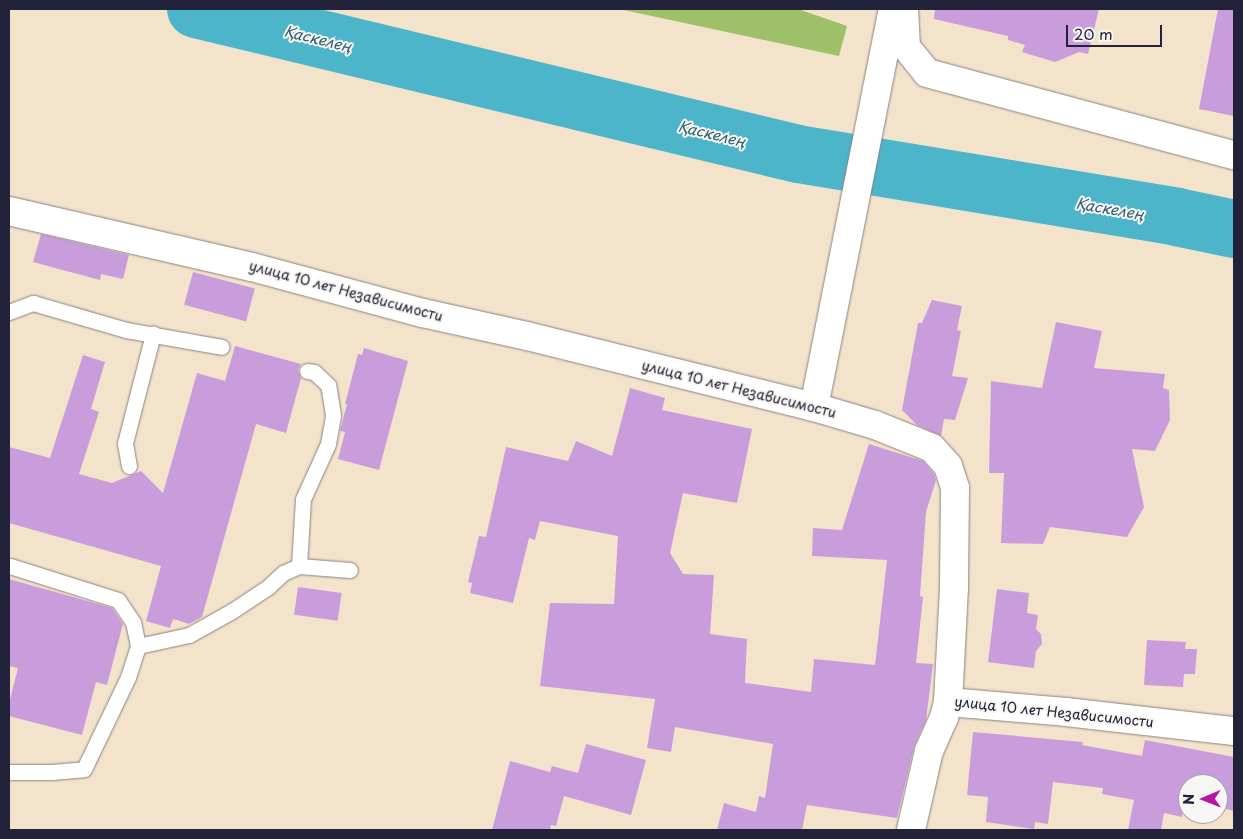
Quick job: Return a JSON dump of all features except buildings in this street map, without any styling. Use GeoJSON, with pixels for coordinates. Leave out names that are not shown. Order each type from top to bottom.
{"type":"FeatureCollection","features":[{"type":"Feature","properties":{"kind":"street"},"geometry":{"type":"LineString","coordinates":[[814,407],[893,9]]}},
{"type":"Feature","properties":{"kind":"street"},"geometry":{"type":"LineString","coordinates":[[904,9],[906,47],[928,73],[1234,154]]}},
{"type":"Feature","properties":{"kind":"street","name":"улица 10 лет Независимости"},"geometry":{"type":"LineString","coordinates":[[9,211],[252,267],[423,313],[527,336],[814,407],[875,425],[932,448],[948,466],[955,488],[956,541],[948,702],[1066,712],[1234,731]]}},
{"type":"Feature","properties":{"kind":"street"},"geometry":{"type":"LineString","coordinates":[[911,830],[929,751],[944,718],[948,702]]}},
{"type":"Feature","properties":{"kind":"lane"},"geometry":{"type":"LineString","coordinates":[[9,312],[33,303],[126,330],[222,347]]}},
{"type":"Feature","properties":{"kind":"lane"},"geometry":{"type":"LineString","coordinates":[[129,466],[125,443],[153,334]]}},
{"type":"Feature","properties":{"kind":"lane"},"geometry":{"type":"LineString","coordinates":[[299,566],[304,499],[328,444],[333,415],[328,385],[314,372],[307,371]]}},
{"type":"Feature","properties":{"kind":"lane"},"geometry":{"type":"LineString","coordinates":[[9,772],[52,772],[84,769],[128,677],[138,646],[133,622],[118,600],[10,566]]}},
{"type":"Feature","properties":{"kind":"lane"},"geometry":{"type":"LineString","coordinates":[[138,646],[189,635],[232,611],[268,587],[283,573],[299,566],[350,570]]}},
{"type":"Feature","properties":{"kind":"green space"},"geometry":{"type":"Polygon","coordinates":[[[619,9],[798,9],[847,26],[839,56],[619,9]]]}},
{"type":"Feature","properties":{"kind":"waterway","name":"Қаскелең"},"geometry":{"type":"LineString","coordinates":[[196,9],[798,154],[1177,217],[1234,229]]}}]}
